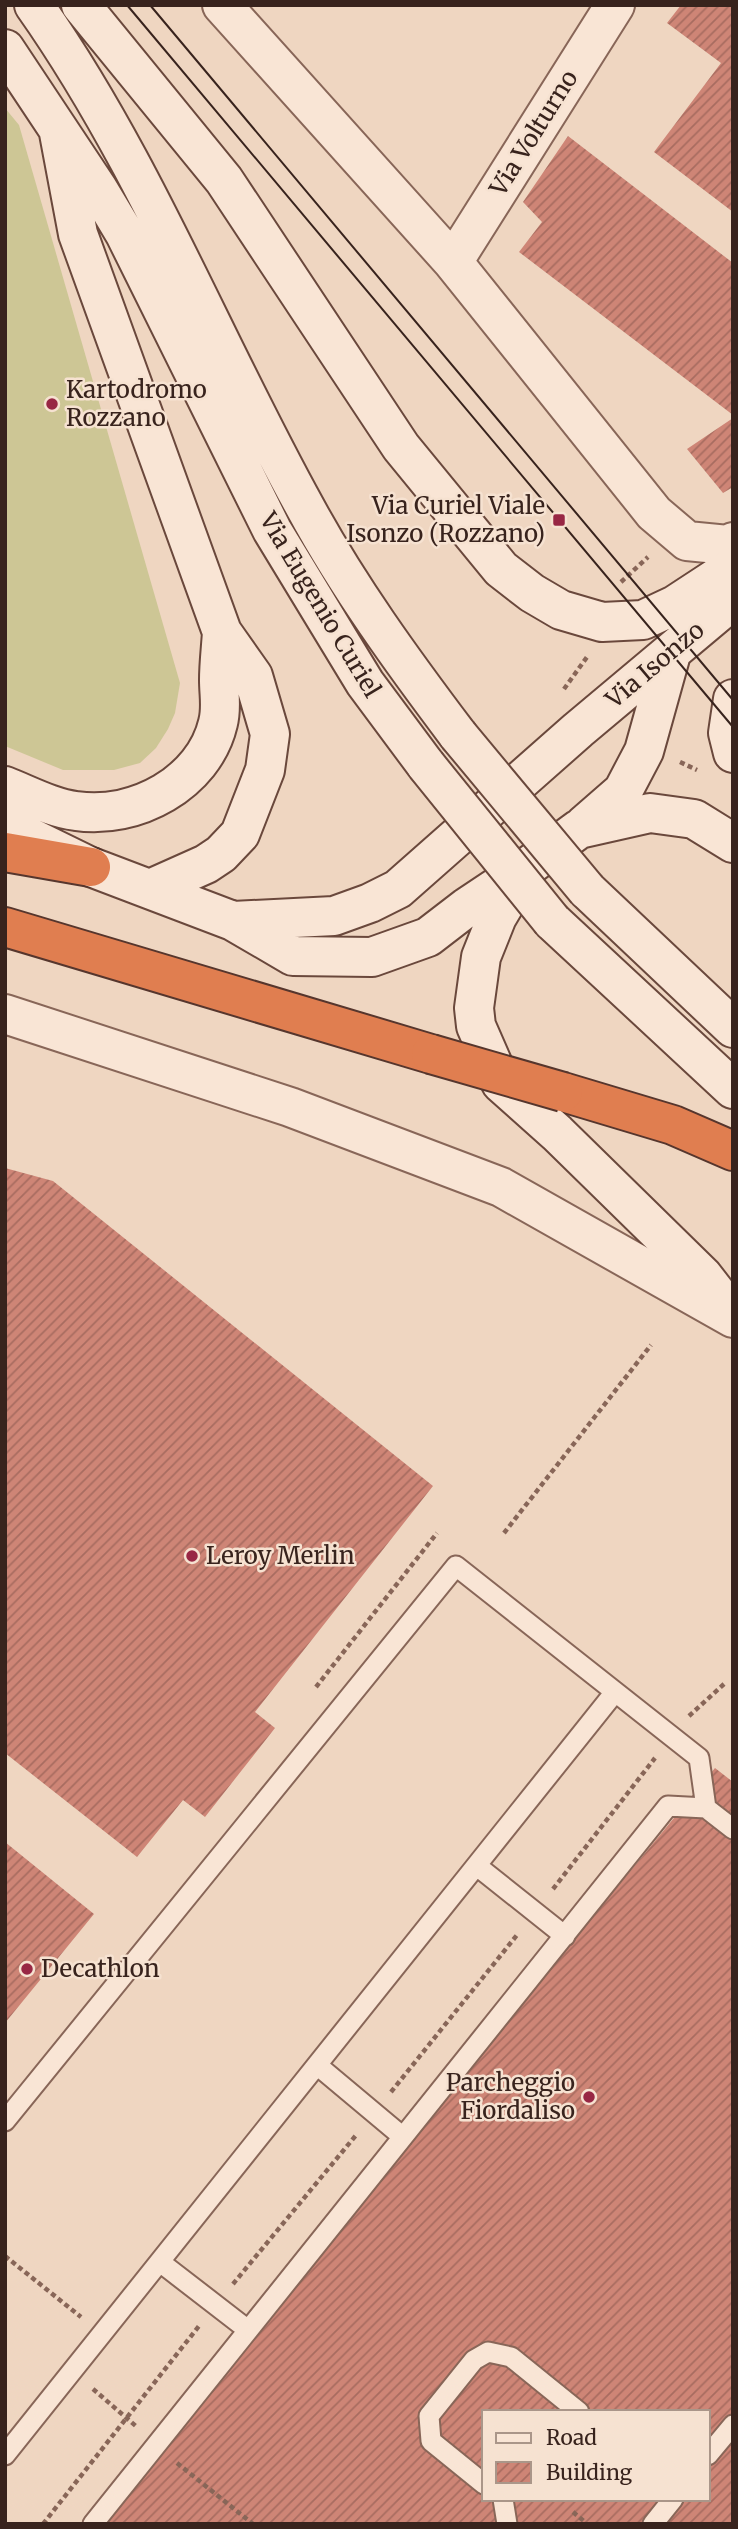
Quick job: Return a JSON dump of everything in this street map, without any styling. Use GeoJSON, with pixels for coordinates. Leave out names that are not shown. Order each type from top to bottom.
{"type":"FeatureCollection","features":[{"type":"Feature","properties":{"kind":"highway"},"geometry":{"type":"LineString","coordinates":[[5,852],[90,867]]}},
{"type":"Feature","properties":{"kind":"highway"},"geometry":{"type":"LineString","coordinates":[[5,927],[673,1125],[733,1151]]}},
{"type":"Feature","properties":{"kind":"main road","name":"Via Eugenio Curiel"},"geometry":{"type":"LineString","coordinates":[[34,5],[130,159],[218,340],[305,509],[378,626],[458,735],[587,890],[733,1028]]}},
{"type":"Feature","properties":{"kind":"main road"},"geometry":{"type":"LineString","coordinates":[[81,5],[224,180],[401,447],[501,569],[532,593],[561,610],[602,622],[643,620],[675,605],[733,567]]}},
{"type":"Feature","properties":{"kind":"main road"},"geometry":{"type":"LineString","coordinates":[[222,5],[453,262],[654,513],[687,541],[729,545],[733,542]]}},
{"type":"Feature","properties":{"kind":"main road","name":"Via Volturno"},"geometry":{"type":"LineString","coordinates":[[453,262],[615,5]]}},
{"type":"Feature","properties":{"kind":"main road","name":"Via Eugenio Curiel"},"geometry":{"type":"LineString","coordinates":[[5,50],[125,234],[272,530],[365,683],[426,765],[552,921],[733,1088]]}},
{"type":"Feature","properties":{"kind":"main road"},"geometry":{"type":"LineString","coordinates":[[59,133],[78,234],[222,632],[253,676],[271,734],[265,769],[240,834],[221,854],[206,864],[150,889]]}},
{"type":"Feature","properties":{"kind":"main road","name":"Via Isonzo"},"geometry":{"type":"LineString","coordinates":[[233,921],[334,916],[398,889],[578,730],[733,600]]}},
{"type":"Feature","properties":{"kind":"main road"},"geometry":{"type":"LineString","coordinates":[[5,786],[68,810],[89,813],[130,808],[160,797],[179,783],[213,738],[221,707],[219,680],[222,632]]}},
{"type":"Feature","properties":{"kind":"main road"},"geometry":{"type":"LineString","coordinates":[[5,825],[90,867],[233,921],[293,956],[372,957],[428,937],[467,906],[526,868],[579,829],[623,791],[644,751],[671,654]]}},
{"type":"Feature","properties":{"kind":"main road"},"geometry":{"type":"LineString","coordinates":[[733,699],[728,733],[733,753]]}},
{"type":"Feature","properties":{"kind":"main road"},"geometry":{"type":"LineString","coordinates":[[579,829],[650,813],[694,819],[733,843]]}},
{"type":"Feature","properties":{"kind":"main road"},"geometry":{"type":"LineString","coordinates":[[526,868],[496,917],[481,957],[474,1008],[476,1026],[501,1083],[557,1133],[703,1276],[733,1316]]}},
{"type":"Feature","properties":{"kind":"main road"},"geometry":{"type":"LineString","coordinates":[[5,1014],[290,1107],[501,1187],[733,1316]]}},
{"type":"Feature","properties":{"kind":"lane"},"geometry":{"type":"LineString","coordinates":[[5,2121],[456,1566],[699,1758],[706,1808]]}},
{"type":"Feature","properties":{"kind":"lane"},"geometry":{"type":"LineString","coordinates":[[5,2455],[615,1692]]}},
{"type":"Feature","properties":{"kind":"lane"},"geometry":{"type":"LineString","coordinates":[[93,2524],[668,1806],[706,1808],[733,1829]]}},
{"type":"Feature","properties":{"kind":"lane"},"geometry":{"type":"LineString","coordinates":[[477,1866],[565,1936]]}},
{"type":"Feature","properties":{"kind":"lane"},"geometry":{"type":"LineString","coordinates":[[317,2065],[403,2137]]}},
{"type":"Feature","properties":{"kind":"lane"},"geometry":{"type":"LineString","coordinates":[[160,2262],[248,2330]]}},
{"type":"Feature","properties":{"kind":"lane"},"geometry":{"type":"LineString","coordinates":[[482,2482],[432,2441],[429,2416],[474,2360],[488,2352],[511,2357],[577,2410]]}},
{"type":"Feature","properties":{"kind":"lane"},"geometry":{"type":"LineString","coordinates":[[710,2453],[733,2425]]}},
{"type":"Feature","properties":{"kind":"lane"},"geometry":{"type":"LineString","coordinates":[[503,2501],[507,2524]]}},
{"type":"Feature","properties":{"kind":"lane"},"geometry":{"type":"LineString","coordinates":[[653,2524],[671,2501]]}},
{"type":"Feature","properties":{"kind":"path"},"geometry":{"type":"LineString","coordinates":[[673,759],[701,773]]}},
{"type":"Feature","properties":{"kind":"path"},"geometry":{"type":"LineString","coordinates":[[504,1533],[651,1345]]}},
{"type":"Feature","properties":{"kind":"path"},"geometry":{"type":"LineString","coordinates":[[5,2256],[102,2335]]}},
{"type":"Feature","properties":{"kind":"path"},"geometry":{"type":"LineString","coordinates":[[72,2372],[253,2524]]}},
{"type":"Feature","properties":{"kind":"path"},"geometry":{"type":"LineString","coordinates":[[573,2512],[585,2522],[583,2524]]}},
{"type":"Feature","properties":{"kind":"shaded area","name":"Kartodromo Rozzano"},"geometry":{"type":"Polygon","coordinates":[[[5,108],[19,125],[180,683],[175,713],[156,748],[140,763],[114,770],[63,770],[5,746],[5,108]]]}},
{"type":"Feature","properties":{"kind":"building"},"geometry":{"type":"Polygon","coordinates":[[[681,5],[733,5],[733,212],[654,152],[721,63],[667,23],[681,5]]]}},
{"type":"Feature","properties":{"kind":"building"},"geometry":{"type":"Polygon","coordinates":[[[568,136],[733,263],[733,415],[519,252],[542,222],[523,202],[568,136]]]}},
{"type":"Feature","properties":{"kind":"building"},"geometry":{"type":"Polygon","coordinates":[[[733,418],[733,487],[723,493],[687,449],[733,418]]]}},
{"type":"Feature","properties":{"kind":"building","name":"Leroy Merlin"},"geometry":{"type":"Polygon","coordinates":[[[5,1168],[53,1181],[433,1486],[255,1712],[275,1728],[205,1817],[183,1800],[137,1857],[5,1753],[5,1168]]]}},
{"type":"Feature","properties":{"kind":"building","name":"Parcheggio Fiordaliso"},"geometry":{"type":"Polygon","coordinates":[[[715,1768],[733,1782],[733,2524],[94,2524],[715,1768]]]}},
{"type":"Feature","properties":{"kind":"building","name":"Decathlon"},"geometry":{"type":"Polygon","coordinates":[[[5,1842],[94,1914],[5,2023],[5,1842]]]}},
{"type":"Feature","properties":{"kind":"tram line"},"geometry":{"type":"LineString","coordinates":[[127,5],[733,727]]}},
{"type":"Feature","properties":{"kind":"tram line"},"geometry":{"type":"LineString","coordinates":[[150,5],[733,700]]}},
{"type":"Feature","properties":{"kind":"place","name":"Kartodromo Rozzano"},"geometry":{"type":"Point","coordinates":[52,404]}},
{"type":"Feature","properties":{"kind":"place","name":"Via Curiel Viale Isonzo (Rozzano)"},"geometry":{"type":"Point","coordinates":[559,520]}},
{"type":"Feature","properties":{"kind":"place","name":"Leroy Merlin"},"geometry":{"type":"Point","coordinates":[192,1556]}},
{"type":"Feature","properties":{"kind":"place","name":"Decathlon"},"geometry":{"type":"Point","coordinates":[27,1969]}},
{"type":"Feature","properties":{"kind":"place","name":"Parcheggio Fiordaliso"},"geometry":{"type":"Point","coordinates":[589,2097]}}]}
